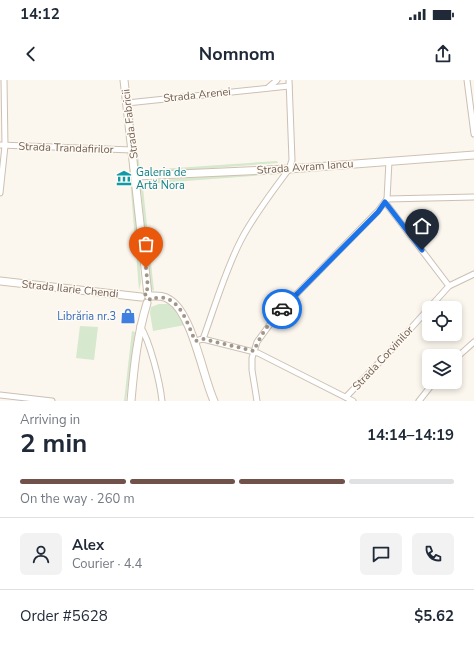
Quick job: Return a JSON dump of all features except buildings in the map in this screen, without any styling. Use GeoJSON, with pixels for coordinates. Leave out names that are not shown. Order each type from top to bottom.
{"type":"FeatureCollection","features":[{"type":"Feature","properties":{"kind":"street"},"geometry":{"type":"LineString","coordinates":[[0,193],[4,80]]}},
{"type":"Feature","properties":{"kind":"street","name":"Strada Fabricii"},"geometry":{"type":"LineString","coordinates":[[124,80],[136,176],[146,297],[135,356],[131,401]]}},
{"type":"Feature","properties":{"kind":"street"},"geometry":{"type":"LineString","coordinates":[[268,87],[277,80]]}},
{"type":"Feature","properties":{"kind":"street"},"geometry":{"type":"LineString","coordinates":[[467,80],[474,134]]}},
{"type":"Feature","properties":{"kind":"street"},"geometry":{"type":"LineString","coordinates":[[203,339],[226,273],[240,242],[251,222],[289,169],[292,160],[289,83]]}},
{"type":"Feature","properties":{"kind":"street","name":"Strada Arenei"},"geometry":{"type":"LineString","coordinates":[[127,103],[268,87],[289,83]]}},
{"type":"Feature","properties":{"kind":"street","name":"Strada Trandafirilor"},"geometry":{"type":"LineString","coordinates":[[2,146],[132,150]]}},
{"type":"Feature","properties":{"kind":"street","name":"Strada Avram Iancu"},"geometry":{"type":"LineString","coordinates":[[136,176],[289,169],[474,155]]}},
{"type":"Feature","properties":{"kind":"street"},"geometry":{"type":"LineString","coordinates":[[257,401],[252,370],[252,358],[261,337],[279,312],[378,212],[386,200],[389,161]]}},
{"type":"Feature","properties":{"kind":"street"},"geometry":{"type":"LineString","coordinates":[[386,200],[474,197]]}},
{"type":"Feature","properties":{"kind":"street"},"geometry":{"type":"LineString","coordinates":[[386,200],[449,286]]}},
{"type":"Feature","properties":{"kind":"street","name":"Strada Corvinilor"},"geometry":{"type":"LineString","coordinates":[[346,397],[449,286],[474,274]]}},
{"type":"Feature","properties":{"kind":"street","name":"Strada Ilarie Chendi"},"geometry":{"type":"LineString","coordinates":[[0,281],[166,298],[180,309],[195,341]]}},
{"type":"Feature","properties":{"kind":"street"},"geometry":{"type":"LineString","coordinates":[[140,326],[147,339],[162,401]]}},
{"type":"Feature","properties":{"kind":"street"},"geometry":{"type":"LineString","coordinates":[[214,401],[205,378],[195,341],[203,339],[254,351],[353,401]]}},
{"type":"Feature","properties":{"kind":"street"},"geometry":{"type":"LineString","coordinates":[[462,353],[474,342]]}},
{"type":"Feature","properties":{"kind":"street"},"geometry":{"type":"LineString","coordinates":[[419,401],[428,389]]}},
{"type":"Feature","properties":{"kind":"street"},"geometry":{"type":"LineString","coordinates":[[0,395],[52,401]]}},
{"type":"Feature","properties":{"kind":"green space"},"geometry":{"type":"Polygon","coordinates":[[[132,109],[140,170],[138,169],[130,112],[132,109]]]}},
{"type":"Feature","properties":{"kind":"green space"},"geometry":{"type":"Polygon","coordinates":[[[277,161],[278,163],[147,173],[146,170],[277,161]]]}},
{"type":"Feature","properties":{"kind":"green space"},"geometry":{"type":"Polygon","coordinates":[[[130,165],[137,218],[141,282],[139,290],[129,166],[130,165]]]}},
{"type":"Feature","properties":{"kind":"green space"},"geometry":{"type":"Polygon","coordinates":[[[277,172],[278,174],[146,184],[147,181],[277,172]]]}},
{"type":"Feature","properties":{"kind":"green space"},"geometry":{"type":"Polygon","coordinates":[[[142,188],[154,291],[150,289],[149,283],[142,188]]]}},
{"type":"Feature","properties":{"kind":"green space"},"geometry":{"type":"Polygon","coordinates":[[[159,304],[169,304],[179,314],[185,325],[153,331],[150,313],[151,307],[159,304]]]}},
{"type":"Feature","properties":{"kind":"green space"},"geometry":{"type":"Polygon","coordinates":[[[80,326],[98,327],[94,360],[76,358],[80,326]]]}},
{"type":"Feature","properties":{"kind":"green space"},"geometry":{"type":"Polygon","coordinates":[[[132,331],[135,332],[126,401],[124,401],[132,331]]]}},
{"type":"Feature","properties":{"kind":"way so far"},"geometry":{"type":"LineString","coordinates":[[146,268],[148,288],[144,294],[147,294],[150,297],[150,300],[157,297],[166,298],[177,305],[186,320],[195,341],[203,339],[254,351],[257,342],[264,331],[282,309]]}},
{"type":"Feature","properties":{"kind":"place","name":"Galeria de Artă Nora"},"geometry":{"type":"Point","coordinates":[124,178]}},
{"type":"Feature","properties":{"kind":"place","name":"Librăria nr.3"},"geometry":{"type":"Point","coordinates":[128,316]}},
{"type":"Feature","properties":{"kind":"route"},"geometry":{"type":"LineString","coordinates":[[282,309],[378,212],[385,202],[422,250]]}}]}
